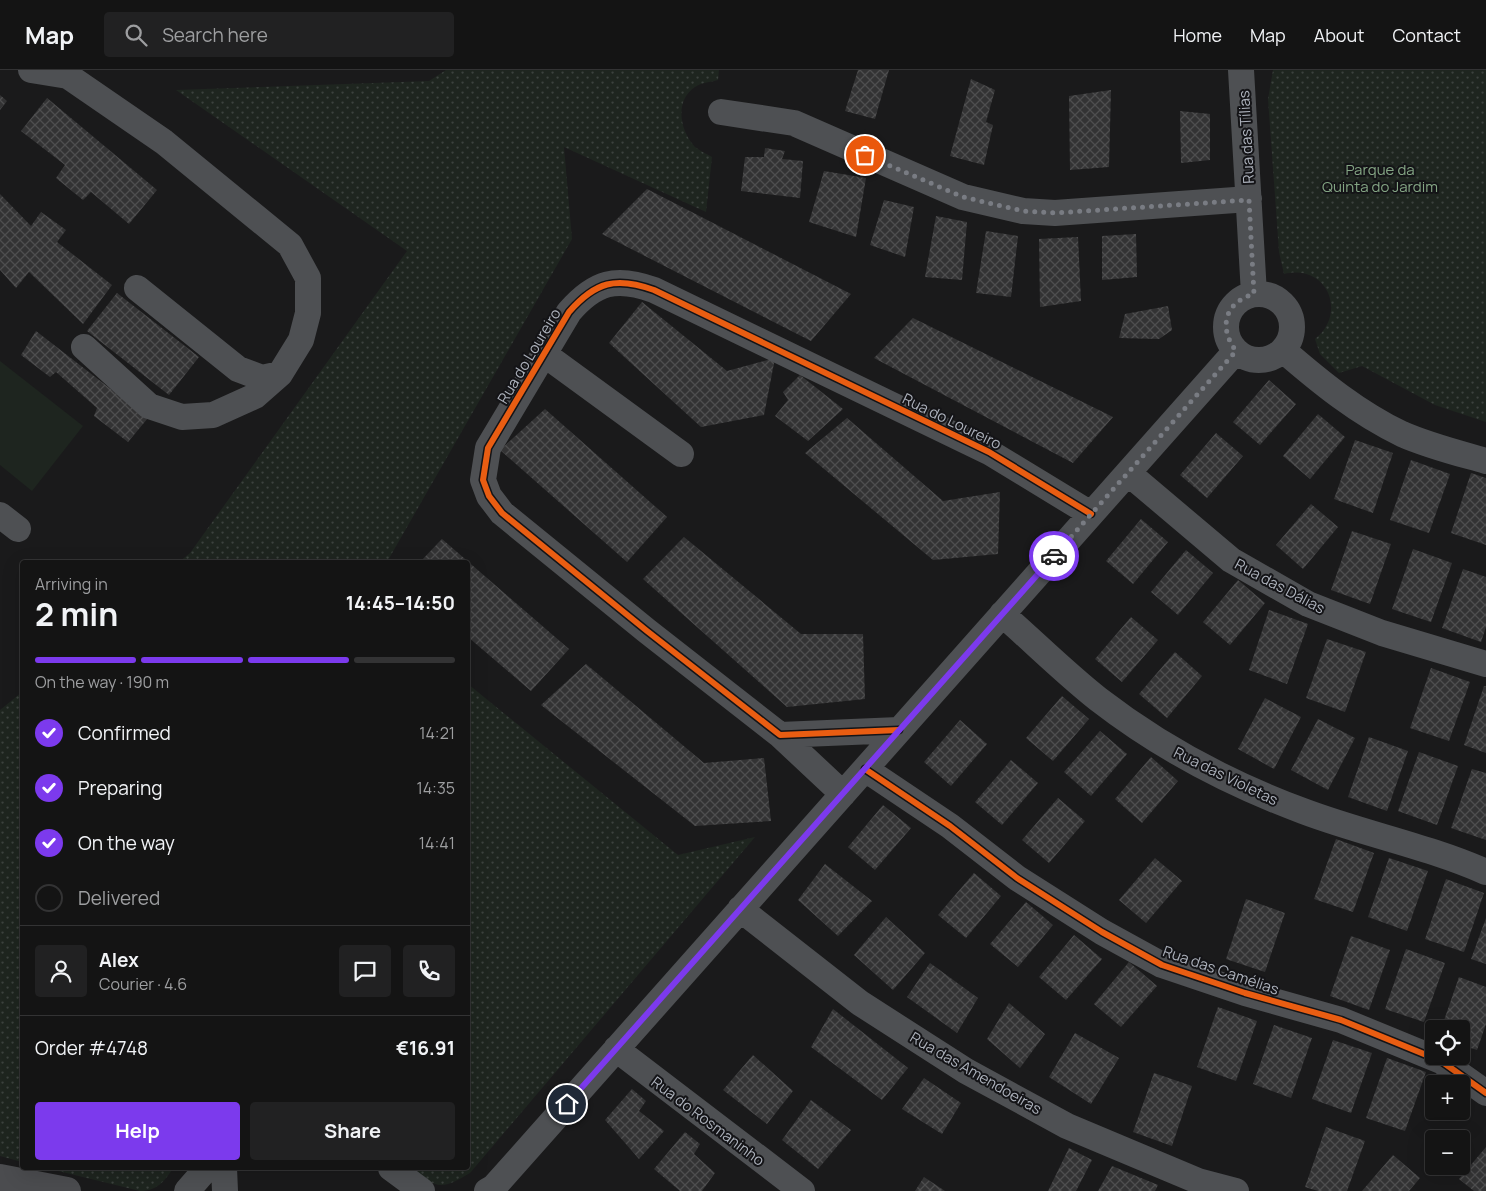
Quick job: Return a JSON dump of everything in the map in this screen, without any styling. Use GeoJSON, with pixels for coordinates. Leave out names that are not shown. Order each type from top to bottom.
{"type":"FeatureCollection","features":[{"type":"Feature","properties":{"kind":"main road"},"geometry":{"type":"LineString","coordinates":[[0,1178],[67,1191]]}},
{"type":"Feature","properties":{"kind":"street"},"geometry":{"type":"LineString","coordinates":[[31,70],[68,76],[164,142],[290,245],[308,278],[308,313],[301,340],[280,374],[255,396],[214,415],[182,417],[149,406],[84,347]]}},
{"type":"Feature","properties":{"kind":"street","name":"Rua das Tílias"},"geometry":{"type":"LineString","coordinates":[[1243,74],[1254,294]]}},
{"type":"Feature","properties":{"kind":"street"},"geometry":{"type":"LineString","coordinates":[[720,112],[794,123],[963,197],[1023,211],[1055,213],[1249,200]]}},
{"type":"Feature","properties":{"kind":"street","name":"Rua do Loureiro"},"geometry":{"type":"LineString","coordinates":[[843,794],[780,735],[647,632],[502,513],[489,496],[483,480],[488,448],[569,312],[584,295],[603,286],[620,281],[636,283],[989,452],[1091,514]]}},
{"type":"Feature","properties":{"kind":"street"},"geometry":{"type":"LineString","coordinates":[[136,288],[238,370],[262,378],[280,374]]}},
{"type":"Feature","properties":{"kind":"street"},"geometry":{"type":"LineString","coordinates":[[1254,294],[1274,297],[1288,311],[1292,332],[1283,350],[1265,360],[1244,357],[1236,351],[1226,332],[1226,322],[1236,303],[1244,297],[1254,294]]}},
{"type":"Feature","properties":{"kind":"street"},"geometry":{"type":"LineString","coordinates":[[1283,350],[1320,381],[1367,415],[1403,434],[1486,462]]}},
{"type":"Feature","properties":{"kind":"street"},"geometry":{"type":"LineString","coordinates":[[493,1190],[1236,351]]}},
{"type":"Feature","properties":{"kind":"street"},"geometry":{"type":"LineString","coordinates":[[544,354],[681,454]]}},
{"type":"Feature","properties":{"kind":"street","name":"Rua das Dálias"},"geometry":{"type":"LineString","coordinates":[[1128,473],[1231,560],[1308,604],[1382,633],[1486,664]]}},
{"type":"Feature","properties":{"kind":"street","name":"Rua das Violetas"},"geometry":{"type":"LineString","coordinates":[[1002,614],[1098,699],[1165,746],[1236,784],[1304,812],[1447,855],[1486,872]]}},
{"type":"Feature","properties":{"kind":"street"},"geometry":{"type":"LineString","coordinates":[[780,735],[899,730]]}},
{"type":"Feature","properties":{"kind":"street","name":"Rua das Camélias"},"geometry":{"type":"LineString","coordinates":[[865,769],[950,826],[1017,878],[1102,932],[1162,965],[1245,993],[1341,1020],[1441,1061],[1486,1093]]}},
{"type":"Feature","properties":{"kind":"street","name":"Rua das Amendoeiras"},"geometry":{"type":"LineString","coordinates":[[740,910],[860,1003],[966,1071],[1067,1126],[1198,1180],[1236,1191]]}},
{"type":"Feature","properties":{"kind":"street","name":"Rua do Rosmaninho"},"geometry":{"type":"LineString","coordinates":[[616,1049],[802,1191]]}},
{"type":"Feature","properties":{"kind":"street"},"geometry":{"type":"LineString","coordinates":[[187,1191],[205,1170]]}},
{"type":"Feature","properties":{"kind":"street"},"geometry":{"type":"LineString","coordinates":[[224,1170],[225,1191]]}},
{"type":"Feature","properties":{"kind":"street"},"geometry":{"type":"LineString","coordinates":[[394,1170],[422,1191]]}},
{"type":"Feature","properties":{"kind":"green space"},"geometry":{"type":"Polygon","coordinates":[[[446,70],[719,70],[718,80],[695,87],[688,93],[682,108],[683,125],[690,140],[695,147],[712,157],[706,212],[564,147],[572,239],[388,560],[181,560],[190,553],[407,251],[176,90],[429,81],[446,70]]]}},
{"type":"Feature","properties":{"kind":"green space","name":"Parque da Quinta do Jardim"},"geometry":{"type":"Polygon","coordinates":[[[1273,70],[1486,70],[1486,422],[1435,405],[1362,366],[1339,373],[1320,354],[1315,339],[1325,328],[1330,316],[1331,304],[1328,293],[1321,283],[1312,276],[1299,273],[1284,274],[1279,252],[1268,99],[1273,70]]]}},
{"type":"Feature","properties":{"kind":"green space"},"geometry":{"type":"Polygon","coordinates":[[[0,361],[83,426],[32,491],[0,465],[0,361]]]}},
{"type":"Feature","properties":{"kind":"green space"},"geometry":{"type":"Polygon","coordinates":[[[470,686],[678,855],[755,837],[470,1173],[445,1185],[439,1185],[426,1180],[412,1170],[470,1170],[470,686]]]}},
{"type":"Feature","properties":{"kind":"green space"},"geometry":{"type":"Polygon","coordinates":[[[20,694],[20,1161],[0,1156],[0,710],[20,694]]]}},
{"type":"Feature","properties":{"kind":"green space"},"geometry":{"type":"Polygon","coordinates":[[[54,1170],[172,1170],[156,1187],[140,1191],[54,1170]]]}},
{"type":"Feature","properties":{"kind":"building"},"geometry":{"type":"Polygon","coordinates":[[[858,70],[889,70],[875,119],[845,111],[858,70]]]}},
{"type":"Feature","properties":{"kind":"building"},"geometry":{"type":"Polygon","coordinates":[[[971,79],[995,90],[986,122],[993,125],[984,165],[950,156],[971,79]]]}},
{"type":"Feature","properties":{"kind":"building"},"geometry":{"type":"Polygon","coordinates":[[[1111,90],[1109,167],[1070,170],[1069,96],[1111,90]]]}},
{"type":"Feature","properties":{"kind":"building"},"geometry":{"type":"Polygon","coordinates":[[[0,95],[7,101],[0,110],[0,95]]]}},
{"type":"Feature","properties":{"kind":"building"},"geometry":{"type":"Polygon","coordinates":[[[47,98],[157,190],[129,224],[91,192],[83,200],[56,178],[65,165],[21,131],[47,98]]]}},
{"type":"Feature","properties":{"kind":"building"},"geometry":{"type":"Polygon","coordinates":[[[1180,111],[1210,114],[1210,160],[1181,163],[1180,111]]]}},
{"type":"Feature","properties":{"kind":"building"},"geometry":{"type":"Polygon","coordinates":[[[765,148],[785,151],[782,159],[803,161],[800,198],[741,191],[745,157],[764,157],[765,148]]]}},
{"type":"Feature","properties":{"kind":"building"},"geometry":{"type":"Polygon","coordinates":[[[824,171],[866,178],[856,237],[809,222],[824,171]]]}},
{"type":"Feature","properties":{"kind":"building"},"geometry":{"type":"Polygon","coordinates":[[[647,189],[851,294],[811,341],[602,234],[647,189]]]}},
{"type":"Feature","properties":{"kind":"building"},"geometry":{"type":"Polygon","coordinates":[[[0,194],[31,226],[41,212],[66,230],[57,242],[112,285],[83,324],[29,272],[16,288],[0,270],[0,194]]]}},
{"type":"Feature","properties":{"kind":"building"},"geometry":{"type":"Polygon","coordinates":[[[884,200],[914,207],[905,257],[870,245],[884,200]]]}},
{"type":"Feature","properties":{"kind":"building"},"geometry":{"type":"Polygon","coordinates":[[[936,216],[967,222],[962,280],[925,277],[936,216]]]}},
{"type":"Feature","properties":{"kind":"building"},"geometry":{"type":"Polygon","coordinates":[[[986,231],[1018,236],[1011,297],[976,293],[986,231]]]}},
{"type":"Feature","properties":{"kind":"building"},"geometry":{"type":"Polygon","coordinates":[[[1136,234],[1137,277],[1102,280],[1102,236],[1136,234]]]}},
{"type":"Feature","properties":{"kind":"building"},"geometry":{"type":"Polygon","coordinates":[[[1078,237],[1081,301],[1040,307],[1039,239],[1078,237]]]}},
{"type":"Feature","properties":{"kind":"building"},"geometry":{"type":"Polygon","coordinates":[[[117,293],[199,357],[169,395],[87,331],[117,293]]]}},
{"type":"Feature","properties":{"kind":"building"},"geometry":{"type":"Polygon","coordinates":[[[642,302],[727,371],[775,358],[764,415],[701,427],[609,343],[642,302]]]}},
{"type":"Feature","properties":{"kind":"building"},"geometry":{"type":"Polygon","coordinates":[[[1168,306],[1172,330],[1159,339],[1119,338],[1125,314],[1168,306]]]}},
{"type":"Feature","properties":{"kind":"building"},"geometry":{"type":"Polygon","coordinates":[[[913,318],[1113,417],[1073,463],[874,358],[913,318]]]}},
{"type":"Feature","properties":{"kind":"building"},"geometry":{"type":"Polygon","coordinates":[[[36,331],[148,418],[128,442],[94,416],[97,408],[56,372],[50,377],[21,355],[36,331]]]}},
{"type":"Feature","properties":{"kind":"building"},"geometry":{"type":"Polygon","coordinates":[[[800,375],[843,409],[808,441],[775,416],[788,400],[783,392],[800,375]]]}},
{"type":"Feature","properties":{"kind":"building"},"geometry":{"type":"Polygon","coordinates":[[[1269,380],[1296,404],[1260,445],[1233,422],[1269,380]]]}},
{"type":"Feature","properties":{"kind":"building"},"geometry":{"type":"Polygon","coordinates":[[[545,409],[667,517],[627,562],[500,450],[545,409]]]}},
{"type":"Feature","properties":{"kind":"building"},"geometry":{"type":"Polygon","coordinates":[[[1318,414],[1345,437],[1310,479],[1283,456],[1318,414]]]}},
{"type":"Feature","properties":{"kind":"building"},"geometry":{"type":"Polygon","coordinates":[[[847,418],[943,501],[1000,492],[998,554],[933,560],[805,453],[847,418]]]}},
{"type":"Feature","properties":{"kind":"building"},"geometry":{"type":"Polygon","coordinates":[[[1216,433],[1243,456],[1207,498],[1180,475],[1216,433]]]}},
{"type":"Feature","properties":{"kind":"building"},"geometry":{"type":"Polygon","coordinates":[[[1355,440],[1393,453],[1373,513],[1334,499],[1355,440]]]}},
{"type":"Feature","properties":{"kind":"building"},"geometry":{"type":"Polygon","coordinates":[[[1411,460],[1450,474],[1429,533],[1390,520],[1411,460]]]}},
{"type":"Feature","properties":{"kind":"building"},"geometry":{"type":"Polygon","coordinates":[[[1471,473],[1486,478],[1486,545],[1451,533],[1471,473]]]}},
{"type":"Feature","properties":{"kind":"building"},"geometry":{"type":"Polygon","coordinates":[[[1311,504],[1338,527],[1303,569],[1276,545],[1311,504]]]}},
{"type":"Feature","properties":{"kind":"building"},"geometry":{"type":"Polygon","coordinates":[[[1141,519],[1168,542],[1133,584],[1106,561],[1141,519]]]}},
{"type":"Feature","properties":{"kind":"building"},"geometry":{"type":"Polygon","coordinates":[[[1352,531],[1391,544],[1370,604],[1331,590],[1352,531]]]}},
{"type":"Feature","properties":{"kind":"building"},"geometry":{"type":"Polygon","coordinates":[[[684,537],[801,634],[863,634],[865,699],[787,707],[643,579],[684,537]]]}},
{"type":"Feature","properties":{"kind":"building"},"geometry":{"type":"Polygon","coordinates":[[[442,539],[466,560],[422,560],[442,539]]]}},
{"type":"Feature","properties":{"kind":"building"},"geometry":{"type":"Polygon","coordinates":[[[1413,549],[1452,563],[1431,622],[1392,609],[1413,549]]]}},
{"type":"Feature","properties":{"kind":"building"},"geometry":{"type":"Polygon","coordinates":[[[1186,550],[1213,573],[1178,615],[1151,592],[1186,550]]]}},
{"type":"Feature","properties":{"kind":"building"},"geometry":{"type":"Polygon","coordinates":[[[470,563],[569,649],[531,691],[470,639],[470,563]]]}},
{"type":"Feature","properties":{"kind":"building"},"geometry":{"type":"Polygon","coordinates":[[[1463,569],[1486,577],[1486,627],[1481,642],[1442,628],[1463,569]]]}},
{"type":"Feature","properties":{"kind":"building"},"geometry":{"type":"Polygon","coordinates":[[[1238,580],[1265,603],[1230,645],[1203,622],[1238,580]]]}},
{"type":"Feature","properties":{"kind":"building"},"geometry":{"type":"Polygon","coordinates":[[[1269,610],[1308,624],[1287,684],[1249,670],[1269,610]]]}},
{"type":"Feature","properties":{"kind":"building"},"geometry":{"type":"Polygon","coordinates":[[[1131,617],[1158,640],[1122,682],[1095,659],[1131,617]]]}},
{"type":"Feature","properties":{"kind":"building"},"geometry":{"type":"Polygon","coordinates":[[[1327,639],[1366,652],[1345,712],[1306,698],[1327,639]]]}},
{"type":"Feature","properties":{"kind":"building"},"geometry":{"type":"Polygon","coordinates":[[[1175,652],[1202,676],[1167,718],[1139,694],[1175,652]]]}},
{"type":"Feature","properties":{"kind":"building"},"geometry":{"type":"Polygon","coordinates":[[[586,664],[704,763],[764,758],[771,821],[695,826],[541,705],[586,664]]]}},
{"type":"Feature","properties":{"kind":"building"},"geometry":{"type":"Polygon","coordinates":[[[1431,668],[1470,682],[1449,741],[1410,728],[1431,668]]]}},
{"type":"Feature","properties":{"kind":"building"},"geometry":{"type":"Polygon","coordinates":[[[1484,686],[1486,686],[1486,753],[1464,745],[1484,686]]]}},
{"type":"Feature","properties":{"kind":"building"},"geometry":{"type":"Polygon","coordinates":[[[1062,696],[1089,719],[1053,761],[1026,738],[1062,696]]]}},
{"type":"Feature","properties":{"kind":"building"},"geometry":{"type":"Polygon","coordinates":[[[1265,698],[1301,717],[1274,769],[1238,749],[1265,698]]]}},
{"type":"Feature","properties":{"kind":"building"},"geometry":{"type":"Polygon","coordinates":[[[1318,719],[1355,738],[1328,790],[1291,770],[1318,719]]]}},
{"type":"Feature","properties":{"kind":"building"},"geometry":{"type":"Polygon","coordinates":[[[960,720],[987,744],[951,786],[924,762],[960,720]]]}},
{"type":"Feature","properties":{"kind":"building"},"geometry":{"type":"Polygon","coordinates":[[[1100,731],[1127,754],[1091,796],[1064,772],[1100,731]]]}},
{"type":"Feature","properties":{"kind":"building"},"geometry":{"type":"Polygon","coordinates":[[[1369,737],[1408,751],[1387,811],[1348,797],[1369,737]]]}},
{"type":"Feature","properties":{"kind":"building"},"geometry":{"type":"Polygon","coordinates":[[[1419,752],[1458,766],[1437,825],[1398,811],[1419,752]]]}},
{"type":"Feature","properties":{"kind":"building"},"geometry":{"type":"Polygon","coordinates":[[[1151,757],[1178,781],[1142,823],[1115,799],[1151,757]]]}},
{"type":"Feature","properties":{"kind":"building"},"geometry":{"type":"Polygon","coordinates":[[[1011,760],[1038,783],[1002,825],[975,802],[1011,760]]]}},
{"type":"Feature","properties":{"kind":"building"},"geometry":{"type":"Polygon","coordinates":[[[1472,769],[1486,773],[1486,840],[1451,828],[1472,769]]]}},
{"type":"Feature","properties":{"kind":"building"},"geometry":{"type":"Polygon","coordinates":[[[1058,798],[1085,821],[1049,863],[1022,840],[1058,798]]]}},
{"type":"Feature","properties":{"kind":"building"},"geometry":{"type":"Polygon","coordinates":[[[883,805],[911,828],[875,870],[848,847],[883,805]]]}},
{"type":"Feature","properties":{"kind":"building"},"geometry":{"type":"Polygon","coordinates":[[[1336,839],[1374,853],[1353,912],[1314,899],[1336,839]]]}},
{"type":"Feature","properties":{"kind":"building"},"geometry":{"type":"Polygon","coordinates":[[[1155,858],[1182,881],[1146,923],[1119,900],[1155,858]]]}},
{"type":"Feature","properties":{"kind":"building"},"geometry":{"type":"Polygon","coordinates":[[[1389,858],[1428,871],[1407,931],[1368,917],[1389,858]]]}},
{"type":"Feature","properties":{"kind":"building"},"geometry":{"type":"Polygon","coordinates":[[[825,864],[872,901],[838,936],[798,900],[825,864]]]}},
{"type":"Feature","properties":{"kind":"building"},"geometry":{"type":"Polygon","coordinates":[[[974,873],[1001,896],[966,938],[938,915],[974,873]]]}},
{"type":"Feature","properties":{"kind":"building"},"geometry":{"type":"Polygon","coordinates":[[[1446,879],[1484,893],[1464,952],[1425,939],[1446,879]]]}},
{"type":"Feature","properties":{"kind":"building"},"geometry":{"type":"Polygon","coordinates":[[[1246,899],[1285,913],[1265,972],[1226,959],[1246,899]]]}},
{"type":"Feature","properties":{"kind":"building"},"geometry":{"type":"Polygon","coordinates":[[[1026,902],[1053,925],[1018,967],[990,944],[1026,902]]]}},
{"type":"Feature","properties":{"kind":"building"},"geometry":{"type":"Polygon","coordinates":[[[886,917],[925,953],[893,990],[854,955],[886,917]]]}},
{"type":"Feature","properties":{"kind":"building"},"geometry":{"type":"Polygon","coordinates":[[[1486,918],[1486,964],[1471,959],[1486,918]]]}},
{"type":"Feature","properties":{"kind":"building"},"geometry":{"type":"Polygon","coordinates":[[[1074,935],[1102,959],[1066,1000],[1039,977],[1074,935]]]}},
{"type":"Feature","properties":{"kind":"building"},"geometry":{"type":"Polygon","coordinates":[[[1351,936],[1390,950],[1369,1010],[1330,996],[1351,936]]]}},
{"type":"Feature","properties":{"kind":"building"},"geometry":{"type":"Polygon","coordinates":[[[1406,949],[1445,963],[1424,1022],[1385,1009],[1406,949]]]}},
{"type":"Feature","properties":{"kind":"building"},"geometry":{"type":"Polygon","coordinates":[[[1129,962],[1157,986],[1121,1027],[1094,1004],[1129,962]]]}},
{"type":"Feature","properties":{"kind":"building"},"geometry":{"type":"Polygon","coordinates":[[[930,963],[978,998],[957,1033],[907,997],[930,963]]]}},
{"type":"Feature","properties":{"kind":"building"},"geometry":{"type":"Polygon","coordinates":[[[1459,977],[1486,987],[1486,1024],[1477,1050],[1470,1048],[1470,1020],[1444,1020],[1459,977]]]}},
{"type":"Feature","properties":{"kind":"building"},"geometry":{"type":"Polygon","coordinates":[[[1009,1003],[1045,1034],[1020,1068],[987,1039],[1009,1003]]]}},
{"type":"Feature","properties":{"kind":"building"},"geometry":{"type":"Polygon","coordinates":[[[1218,1007],[1257,1021],[1236,1081],[1197,1067],[1218,1007]]]}},
{"type":"Feature","properties":{"kind":"building"},"geometry":{"type":"Polygon","coordinates":[[[833,1009],[908,1068],[882,1100],[811,1047],[833,1009]]]}},
{"type":"Feature","properties":{"kind":"building"},"geometry":{"type":"Polygon","coordinates":[[[1274,1025],[1312,1038],[1291,1098],[1253,1084],[1274,1025]]]}},
{"type":"Feature","properties":{"kind":"building"},"geometry":{"type":"Polygon","coordinates":[[[1075,1033],[1119,1058],[1091,1104],[1049,1077],[1075,1033]]]}},
{"type":"Feature","properties":{"kind":"building"},"geometry":{"type":"Polygon","coordinates":[[[1333,1040],[1372,1053],[1351,1113],[1312,1099],[1333,1040]]]}},
{"type":"Feature","properties":{"kind":"building"},"geometry":{"type":"Polygon","coordinates":[[[753,1055],[793,1091],[767,1124],[723,1090],[753,1055]]]}},
{"type":"Feature","properties":{"kind":"building"},"geometry":{"type":"Polygon","coordinates":[[[1387,1058],[1426,1072],[1405,1131],[1366,1118],[1387,1058]]]}},
{"type":"Feature","properties":{"kind":"building"},"geometry":{"type":"Polygon","coordinates":[[[1154,1073],[1192,1086],[1172,1146],[1133,1132],[1154,1073]]]}},
{"type":"Feature","properties":{"kind":"building"},"geometry":{"type":"Polygon","coordinates":[[[924,1078],[961,1103],[942,1134],[902,1109],[924,1078]]]}},
{"type":"Feature","properties":{"kind":"building"},"geometry":{"type":"Polygon","coordinates":[[[632,1089],[646,1101],[639,1111],[664,1131],[639,1159],[605,1120],[632,1089]]]}},
{"type":"Feature","properties":{"kind":"building"},"geometry":{"type":"Polygon","coordinates":[[[811,1100],[851,1130],[818,1169],[782,1140],[811,1100]]]}},
{"type":"Feature","properties":{"kind":"building"},"geometry":{"type":"Polygon","coordinates":[[[1326,1127],[1365,1141],[1347,1191],[1318,1191],[1305,1187],[1326,1127]]]}},
{"type":"Feature","properties":{"kind":"building"},"geometry":{"type":"Polygon","coordinates":[[[685,1132],[700,1144],[694,1154],[715,1173],[702,1191],[680,1191],[654,1169],[685,1132]]]}},
{"type":"Feature","properties":{"kind":"building"},"geometry":{"type":"Polygon","coordinates":[[[1486,1147],[1486,1191],[1474,1191],[1459,1179],[1462,1175],[1470,1175],[1470,1166],[1486,1147]]]}},
{"type":"Feature","properties":{"kind":"building"},"geometry":{"type":"Polygon","coordinates":[[[1069,1148],[1092,1160],[1076,1191],[1048,1191],[1069,1148]]]}},
{"type":"Feature","properties":{"kind":"building"},"geometry":{"type":"Polygon","coordinates":[[[1393,1155],[1420,1178],[1409,1191],[1362,1191],[1393,1155]]]}},
{"type":"Feature","properties":{"kind":"building"},"geometry":{"type":"Polygon","coordinates":[[[1112,1166],[1158,1185],[1155,1191],[1098,1191],[1112,1166]]]}},
{"type":"Feature","properties":{"kind":"building"},"geometry":{"type":"Polygon","coordinates":[[[924,1177],[945,1191],[915,1191],[924,1177]]]}},
{"type":"Feature","properties":{"kind":"cycle path"},"geometry":{"type":"LineString","coordinates":[[899,730],[780,735],[647,631],[502,513],[489,496],[483,480],[488,448],[569,312],[588,294],[607,284],[628,283],[654,290],[989,452],[1091,514]]}},
{"type":"Feature","properties":{"kind":"cycle path"},"geometry":{"type":"LineString","coordinates":[[865,769],[950,826],[1017,878],[1102,932],[1162,965],[1245,993],[1341,1020],[1441,1061],[1486,1093]]}},
{"type":"Feature","properties":{"kind":"way so far"},"geometry":{"type":"LineString","coordinates":[[865,155],[963,197],[1023,211],[1055,213],[1249,200],[1254,294],[1244,297],[1229,312],[1226,332],[1236,351],[1054,556]]}},
{"type":"Feature","properties":{"kind":"route"},"geometry":{"type":"LineString","coordinates":[[567,1104],[1054,556]]}}]}
